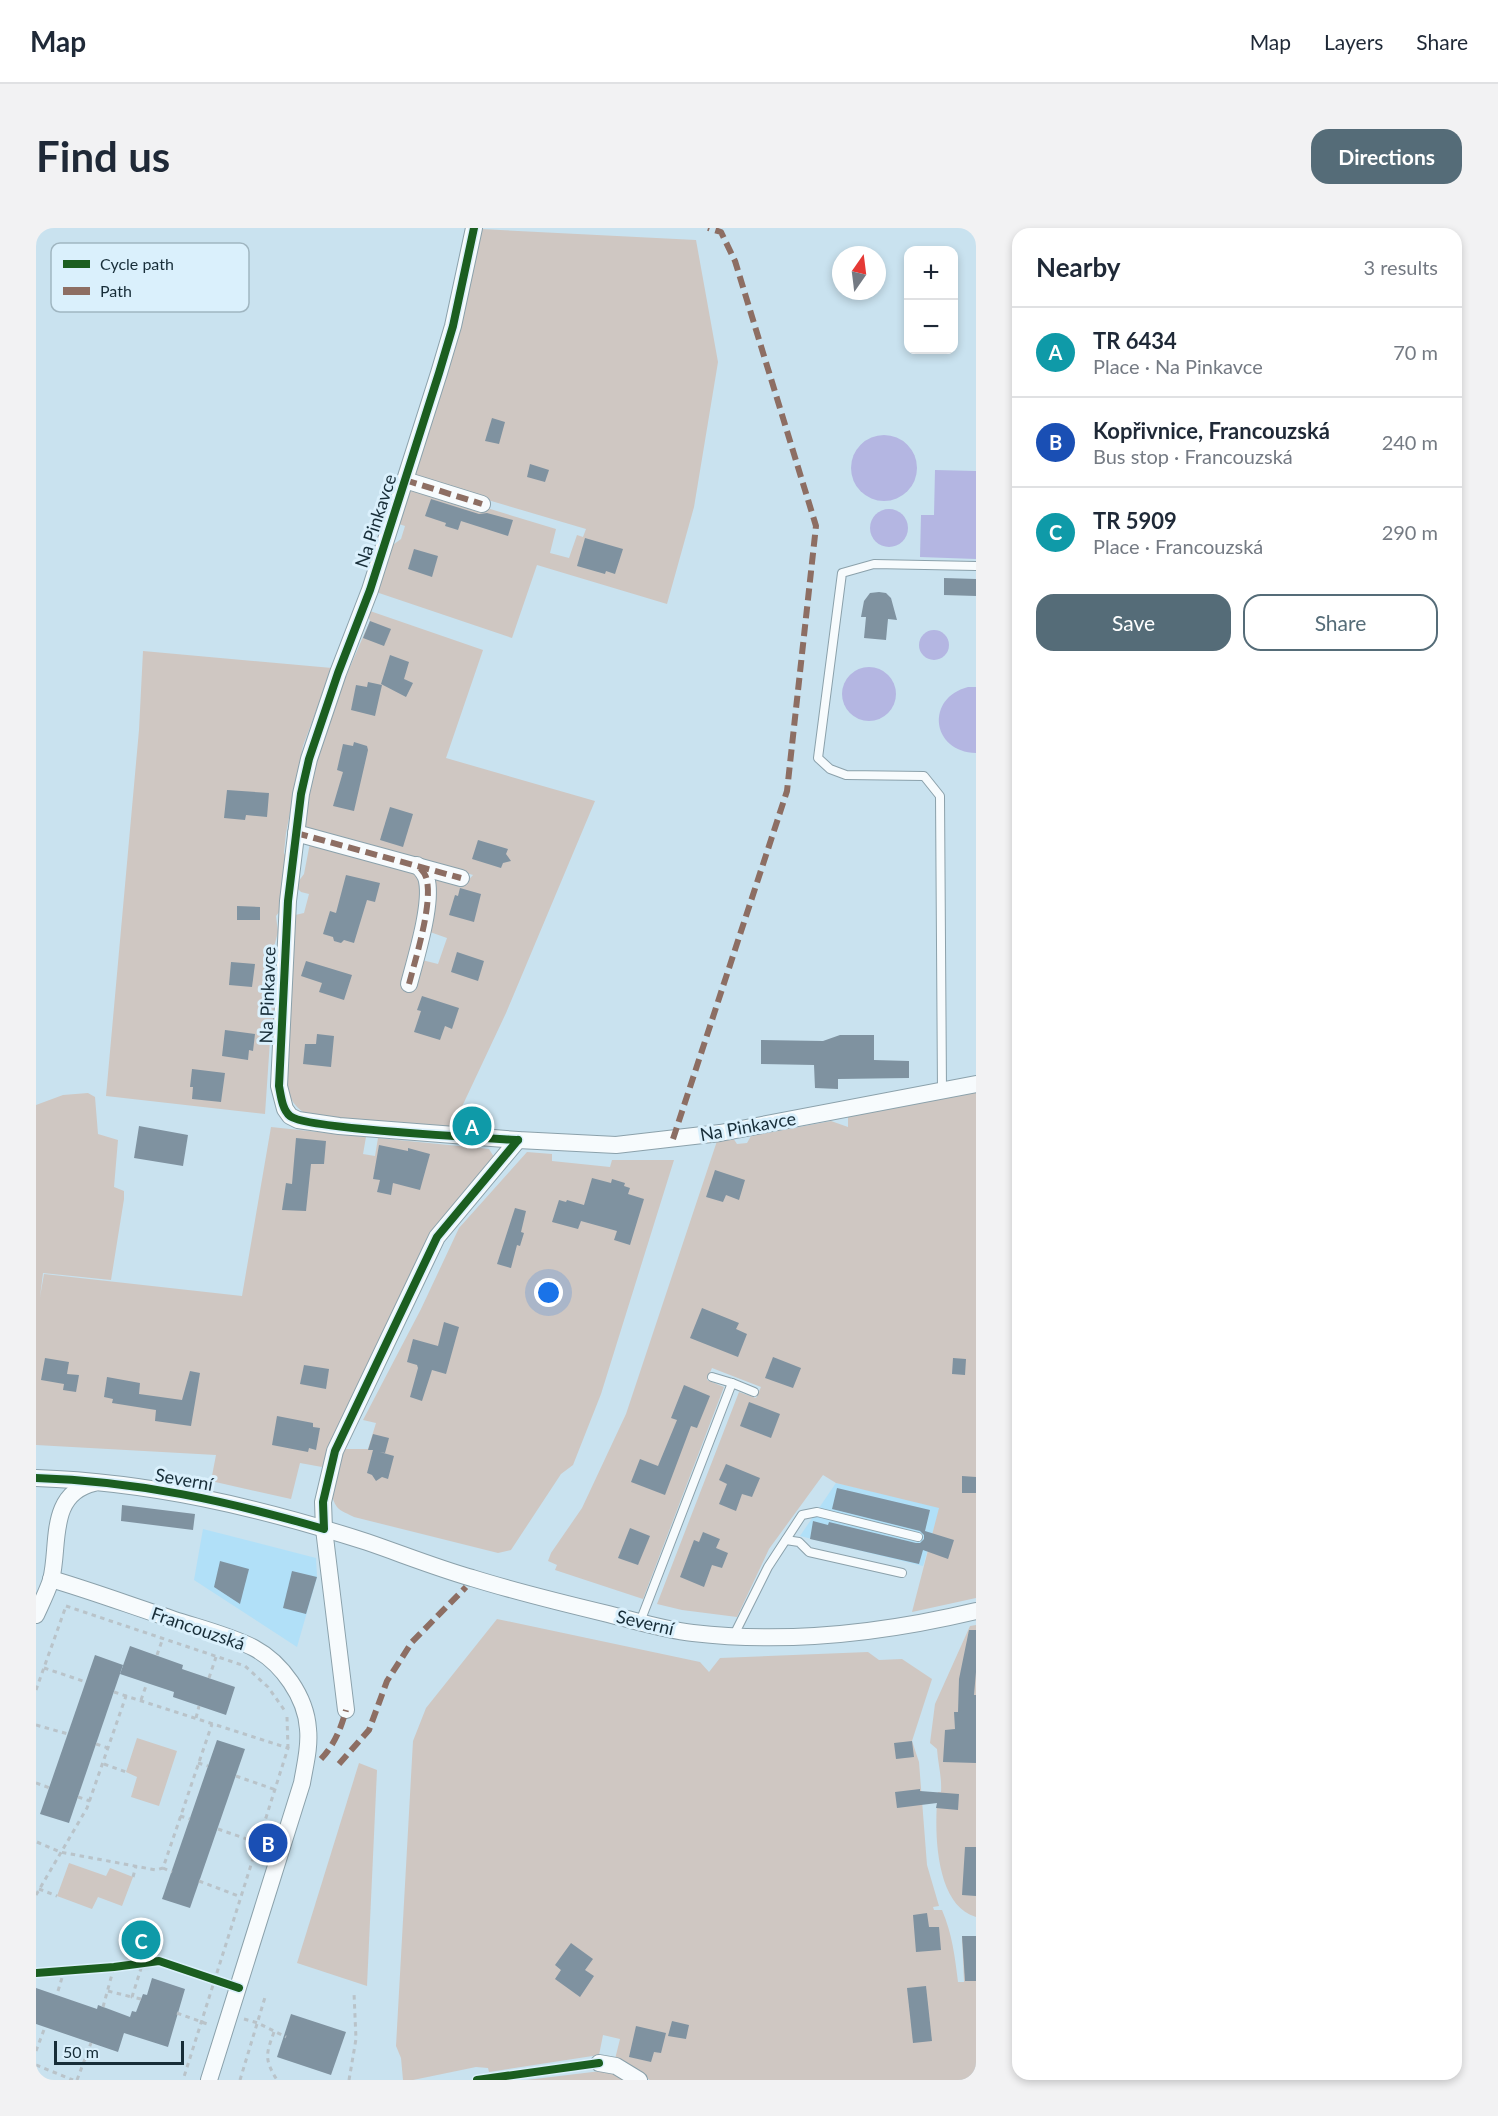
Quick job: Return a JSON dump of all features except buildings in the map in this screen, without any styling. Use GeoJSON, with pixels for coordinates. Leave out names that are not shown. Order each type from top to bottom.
{"type":"FeatureCollection","features":[{"type":"Feature","properties":{"kind":"street","name":"Na Pinkavce"},"geometry":{"type":"LineString","coordinates":[[474,228],[453,326],[370,590],[315,736],[301,794],[285,944],[279,1086],[285,1109],[290,1116],[298,1120],[339,1126],[616,1145],[720,1133],[976,1084]]}},
{"type":"Feature","properties":{"kind":"street"},"geometry":{"type":"LineString","coordinates":[[405,480],[482,504]]}},
{"type":"Feature","properties":{"kind":"street"},"geometry":{"type":"LineString","coordinates":[[296,833],[461,878]]}},
{"type":"Feature","properties":{"kind":"street"},"geometry":{"type":"LineString","coordinates":[[409,984],[423,929],[428,893],[425,874],[417,865]]}},
{"type":"Feature","properties":{"kind":"street"},"geometry":{"type":"LineString","coordinates":[[346,1710],[324,1529],[323,1502],[335,1451],[437,1237],[518,1140]]}},
{"type":"Feature","properties":{"kind":"street","name":"Severní"},"geometry":{"type":"LineString","coordinates":[[36,1478],[118,1483],[219,1501],[324,1529],[470,1578],[526,1594],[692,1633],[807,1636],[873,1630],[976,1611]]}},
{"type":"Feature","properties":{"kind":"street"},"geometry":{"type":"LineString","coordinates":[[36,1615],[51,1579],[58,1525],[64,1505],[73,1492],[97,1482]]}},
{"type":"Feature","properties":{"kind":"street","name":"Francouzská"},"geometry":{"type":"LineString","coordinates":[[51,1579],[256,1649],[281,1670],[302,1704],[308,1727],[302,1783],[210,2080]]}},
{"type":"Feature","properties":{"kind":"street"},"geometry":{"type":"LineString","coordinates":[[599,2063],[616,2066],[639,2080]]}},
{"type":"Feature","properties":{"kind":"lane"},"geometry":{"type":"LineString","coordinates":[[942,1091],[940,796],[924,776],[846,775],[830,769],[818,758],[842,573],[874,564],[976,566]]}},
{"type":"Feature","properties":{"kind":"lane"},"geometry":{"type":"LineString","coordinates":[[712,1377],[753,1392]]}},
{"type":"Feature","properties":{"kind":"lane"},"geometry":{"type":"LineString","coordinates":[[640,1622],[732,1383]]}},
{"type":"Feature","properties":{"kind":"lane"},"geometry":{"type":"LineString","coordinates":[[734,1635],[764,1575],[802,1515],[817,1512],[918,1537]]}},
{"type":"Feature","properties":{"kind":"lane"},"geometry":{"type":"LineString","coordinates":[[786,1540],[799,1542],[809,1552],[902,1573]]}},
{"type":"Feature","properties":{"kind":"path"},"geometry":{"type":"LineString","coordinates":[[36,1690],[71,1596]]}},
{"type":"Feature","properties":{"kind":"path"},"geometry":{"type":"LineString","coordinates":[[66,1606],[245,1666],[274,1695],[285,1710],[287,1718],[288,1748],[276,1791],[183,2080]]}},
{"type":"Feature","properties":{"kind":"path"},"geometry":{"type":"LineString","coordinates":[[47,1632],[55,1635]]}},
{"type":"Feature","properties":{"kind":"path"},"geometry":{"type":"LineString","coordinates":[[157,1655],[163,1638]]}},
{"type":"Feature","properties":{"kind":"path"},"geometry":{"type":"LineString","coordinates":[[209,1678],[216,1656]]}},
{"type":"Feature","properties":{"kind":"path"},"geometry":{"type":"LineString","coordinates":[[44,1668],[86,1682]]}},
{"type":"Feature","properties":{"kind":"path"},"geometry":{"type":"LineString","coordinates":[[141,1700],[147,1683]]}},
{"type":"Feature","properties":{"kind":"path"},"geometry":{"type":"LineString","coordinates":[[114,1692],[288,1748]]}},
{"type":"Feature","properties":{"kind":"path"},"geometry":{"type":"LineString","coordinates":[[36,1895],[90,1801],[126,1696]]}},
{"type":"Feature","properties":{"kind":"path"},"geometry":{"type":"LineString","coordinates":[[196,1718],[199,1706]]}},
{"type":"Feature","properties":{"kind":"path"},"geometry":{"type":"LineString","coordinates":[[163,1868],[212,1724]]}},
{"type":"Feature","properties":{"kind":"path"},"geometry":{"type":"LineString","coordinates":[[36,1725],[68,1734]]}},
{"type":"Feature","properties":{"kind":"path"},"geometry":{"type":"LineString","coordinates":[[96,1744],[108,1748]]}},
{"type":"Feature","properties":{"kind":"path"},"geometry":{"type":"LineString","coordinates":[[198,1763],[208,1766]]}},
{"type":"Feature","properties":{"kind":"path"},"geometry":{"type":"LineString","coordinates":[[104,1764],[126,1772]]}},
{"type":"Feature","properties":{"kind":"path"},"geometry":{"type":"LineString","coordinates":[[236,1776],[276,1791]]}},
{"type":"Feature","properties":{"kind":"path"},"geometry":{"type":"LineString","coordinates":[[36,1783],[50,1788]]}},
{"type":"Feature","properties":{"kind":"path"},"geometry":{"type":"LineString","coordinates":[[78,1797],[90,1801]]}},
{"type":"Feature","properties":{"kind":"path"},"geometry":{"type":"LineString","coordinates":[[180,1815],[190,1819]]}},
{"type":"Feature","properties":{"kind":"path"},"geometry":{"type":"LineString","coordinates":[[218,1828],[258,1843]]}},
{"type":"Feature","properties":{"kind":"path"},"geometry":{"type":"LineString","coordinates":[[37,1842],[60,1852],[156,1870],[163,1868],[172,1872]]}},
{"type":"Feature","properties":{"kind":"path"},"geometry":{"type":"LineString","coordinates":[[133,1877],[136,1866]]}},
{"type":"Feature","properties":{"kind":"path"},"geometry":{"type":"LineString","coordinates":[[199,1881],[241,1897]]}},
{"type":"Feature","properties":{"kind":"path"},"geometry":{"type":"LineString","coordinates":[[39,1889],[57,1896]]}},
{"type":"Feature","properties":{"kind":"path"},"geometry":{"type":"LineString","coordinates":[[36,1973],[159,1961],[216,1980]]}},
{"type":"Feature","properties":{"kind":"path"},"geometry":{"type":"LineString","coordinates":[[132,1997],[143,1962]]}},
{"type":"Feature","properties":{"kind":"path"},"geometry":{"type":"LineString","coordinates":[[103,2007],[114,1967]]}},
{"type":"Feature","properties":{"kind":"path"},"geometry":{"type":"LineString","coordinates":[[58,1991],[64,1971]]}},
{"type":"Feature","properties":{"kind":"path"},"geometry":{"type":"LineString","coordinates":[[108,1991],[141,1999]]}},
{"type":"Feature","properties":{"kind":"path"},"geometry":{"type":"LineString","coordinates":[[349,2080],[356,2039],[354,1993]]}},
{"type":"Feature","properties":{"kind":"path"},"geometry":{"type":"LineString","coordinates":[[240,2080],[266,1994]]}},
{"type":"Feature","properties":{"kind":"path"},"geometry":{"type":"LineString","coordinates":[[177,2013],[202,2022]]}},
{"type":"Feature","properties":{"kind":"path"},"geometry":{"type":"LineString","coordinates":[[231,2015],[258,2023],[286,2037]]}},
{"type":"Feature","properties":{"kind":"path"},"geometry":{"type":"LineString","coordinates":[[36,2051],[45,2028]]}},
{"type":"Feature","properties":{"kind":"path"},"geometry":{"type":"LineString","coordinates":[[274,2031],[266,2058],[277,2080]]}},
{"type":"Feature","properties":{"kind":"path"},"geometry":{"type":"LineString","coordinates":[[77,2080],[91,2043]]}},
{"type":"Feature","properties":{"kind":"path"},"geometry":{"type":"LineString","coordinates":[[36,2065],[73,2080]]}},
{"type":"Feature","properties":{"kind":"shaded area"},"geometry":{"type":"Polygon","coordinates":[[[481,229],[696,240],[718,362],[694,507],[667,604],[537,565],[512,638],[376,592],[390,547],[401,539],[405,526],[396,523],[408,484],[556,529],[550,553],[569,558],[577,535],[583,537],[586,529],[410,477],[481,229]]]}},
{"type":"Feature","properties":{"kind":"shaded area"},"geometry":{"type":"Polygon","coordinates":[[[877,435],[891,435],[903,440],[912,449],[917,468],[915,481],[908,492],[891,501],[877,501],[865,496],[856,487],[851,475],[851,461],[856,449],[865,440],[877,435]]]}},
{"type":"Feature","properties":{"kind":"shaded area"},"geometry":{"type":"Polygon","coordinates":[[[935,470],[976,471],[976,559],[920,557],[921,515],[934,515],[935,470]]]}},
{"type":"Feature","properties":{"kind":"shaded area"},"geometry":{"type":"Polygon","coordinates":[[[889,509],[903,514],[908,528],[903,542],[889,547],[875,542],[870,528],[875,514],[889,509]]]}},
{"type":"Feature","properties":{"kind":"shaded area"},"geometry":{"type":"Polygon","coordinates":[[[370,611],[483,650],[446,758],[595,801],[506,1013],[459,1113],[465,1119],[467,1131],[311,1116],[297,1107],[288,1089],[295,915],[304,913],[309,894],[297,888],[304,874],[310,843],[419,874],[422,960],[438,964],[447,938],[430,932],[434,874],[465,884],[473,875],[304,827],[313,772],[325,724],[370,621],[368,615],[370,611]]]}},
{"type":"Feature","properties":{"kind":"shaded area"},"geometry":{"type":"Polygon","coordinates":[[[934,630],[945,634],[949,645],[945,656],[934,660],[923,656],[919,645],[923,634],[934,630]]]}},
{"type":"Feature","properties":{"kind":"shaded area"},"geometry":{"type":"Polygon","coordinates":[[[143,651],[332,668],[303,746],[286,833],[284,853],[287,859],[283,875],[280,911],[276,916],[278,932],[273,966],[277,970],[275,1026],[271,1026],[265,1114],[106,1096],[139,730],[143,651]]]}},
{"type":"Feature","properties":{"kind":"shaded area"},"geometry":{"type":"Polygon","coordinates":[[[864,667],[874,667],[884,671],[892,679],[896,694],[892,709],[884,717],[874,721],[864,721],[854,717],[846,709],[842,699],[842,689],[846,679],[854,671],[864,667]]]}},
{"type":"Feature","properties":{"kind":"shaded area"},"geometry":{"type":"Polygon","coordinates":[[[968,687],[976,687],[976,753],[961,750],[950,744],[942,735],[939,724],[940,712],[945,702],[954,693],[968,687]]]}},
{"type":"Feature","properties":{"kind":"shaded area"},"geometry":{"type":"Polygon","coordinates":[[[958,1090],[976,1093],[976,1598],[912,1612],[939,1508],[836,1483],[823,1475],[769,1549],[737,1617],[682,1610],[657,1604],[739,1392],[756,1398],[761,1387],[712,1368],[707,1380],[724,1387],[643,1599],[555,1570],[557,1565],[548,1561],[551,1553],[582,1508],[626,1414],[717,1141],[733,1138],[737,1144],[747,1143],[751,1136],[831,1121],[848,1127],[848,1115],[958,1090]]]}},
{"type":"Feature","properties":{"kind":"shaded area"},"geometry":{"type":"Polygon","coordinates":[[[88,1093],[95,1097],[98,1134],[118,1140],[114,1187],[124,1191],[124,1199],[111,1280],[43,1273],[40,1297],[44,1274],[242,1296],[271,1127],[366,1137],[363,1154],[375,1156],[378,1138],[489,1149],[494,1157],[437,1228],[332,1442],[322,1467],[300,1463],[291,1499],[211,1481],[216,1455],[36,1445],[36,1105],[63,1095],[88,1093]]]}},
{"type":"Feature","properties":{"kind":"shaded area"},"geometry":{"type":"Polygon","coordinates":[[[527,1152],[552,1154],[552,1161],[610,1167],[612,1160],[674,1160],[601,1394],[573,1465],[561,1474],[511,1550],[498,1553],[345,1513],[337,1507],[332,1494],[334,1478],[344,1449],[368,1449],[376,1423],[363,1420],[421,1309],[459,1228],[527,1152]]]}},
{"type":"Feature","properties":{"kind":"shaded area"},"geometry":{"type":"Polygon","coordinates":[[[836,1483],[940,1507],[923,1566],[800,1536],[836,1483]]]}},
{"type":"Feature","properties":{"kind":"shaded area"},"geometry":{"type":"Polygon","coordinates":[[[203,1529],[316,1558],[317,1577],[297,1647],[194,1580],[203,1529]]]}},
{"type":"Feature","properties":{"kind":"shaded area"},"geometry":{"type":"Polygon","coordinates":[[[497,1619],[700,1662],[709,1672],[720,1658],[868,1652],[879,1660],[902,1659],[932,1679],[912,1741],[919,1762],[927,1865],[939,1906],[933,1907],[934,1910],[942,1910],[948,1927],[958,1982],[964,1982],[962,1936],[976,1936],[976,2080],[650,2080],[615,2059],[620,2039],[603,2035],[599,2055],[489,2072],[488,2068],[476,2067],[403,2080],[401,2058],[396,2046],[413,1741],[426,1708],[497,1619]]]}},
{"type":"Feature","properties":{"kind":"shaded area"},"geometry":{"type":"Polygon","coordinates":[[[976,1625],[976,1917],[962,1910],[944,1881],[936,1825],[938,1792],[941,1792],[940,1776],[937,1749],[930,1743],[935,1704],[970,1626],[976,1625]]]}},
{"type":"Feature","properties":{"kind":"shaded area"},"geometry":{"type":"Polygon","coordinates":[[[137,1738],[177,1751],[159,1806],[131,1797],[137,1777],[126,1772],[137,1738]]]}},
{"type":"Feature","properties":{"kind":"shaded area"},"geometry":{"type":"Polygon","coordinates":[[[359,1763],[377,1770],[367,1986],[297,1963],[359,1763]]]}},
{"type":"Feature","properties":{"kind":"shaded area"},"geometry":{"type":"Polygon","coordinates":[[[69,1863],[106,1876],[110,1868],[133,1877],[122,1906],[98,1897],[92,1909],[57,1896],[69,1863]]]}},
{"type":"Feature","properties":{"kind":"shaded area"},"geometry":{"type":"Polygon","coordinates":[[[601,2071],[614,2072],[628,2080],[526,2080],[601,2071]]]}},
{"type":"Feature","properties":{"kind":"marked path"},"geometry":{"type":"LineString","coordinates":[[673,1139],[787,791],[816,526],[735,261],[721,232],[708,228]]}},
{"type":"Feature","properties":{"kind":"marked path"},"geometry":{"type":"LineString","coordinates":[[405,480],[482,504]]}},
{"type":"Feature","properties":{"kind":"marked path"},"geometry":{"type":"LineString","coordinates":[[296,833],[461,878]]}},
{"type":"Feature","properties":{"kind":"marked path"},"geometry":{"type":"LineString","coordinates":[[409,984],[422,932],[428,891],[424,872],[417,865]]}},
{"type":"Feature","properties":{"kind":"marked path"},"geometry":{"type":"LineString","coordinates":[[339,1764],[369,1730],[387,1681],[412,1642],[466,1587]]}},
{"type":"Feature","properties":{"kind":"marked path"},"geometry":{"type":"LineString","coordinates":[[321,1759],[337,1736],[346,1710]]}},
{"type":"Feature","properties":{"kind":"cycle path"},"geometry":{"type":"LineString","coordinates":[[474,228],[453,326],[439,373],[370,590],[338,673],[309,759],[301,794],[288,901],[279,1086],[287,1113],[303,1121],[360,1129],[518,1140]]}},
{"type":"Feature","properties":{"kind":"cycle path"},"geometry":{"type":"LineString","coordinates":[[36,1478],[110,1483],[182,1494],[324,1529],[323,1502],[335,1451],[437,1237],[518,1140]]}},
{"type":"Feature","properties":{"kind":"cycle path"},"geometry":{"type":"LineString","coordinates":[[36,1973],[159,1961],[239,1988]]}},
{"type":"Feature","properties":{"kind":"cycle path"},"geometry":{"type":"LineString","coordinates":[[477,2080],[599,2063]]}},
{"type":"Feature","properties":{"kind":"place","name":"TR 6434"},"geometry":{"type":"Point","coordinates":[472,1126]}},
{"type":"Feature","properties":{"kind":"place","name":"Kopřivnice, Francouzská"},"geometry":{"type":"Point","coordinates":[268,1843]}},
{"type":"Feature","properties":{"kind":"place","name":"TR 5909"},"geometry":{"type":"Point","coordinates":[141,1940]}}]}
